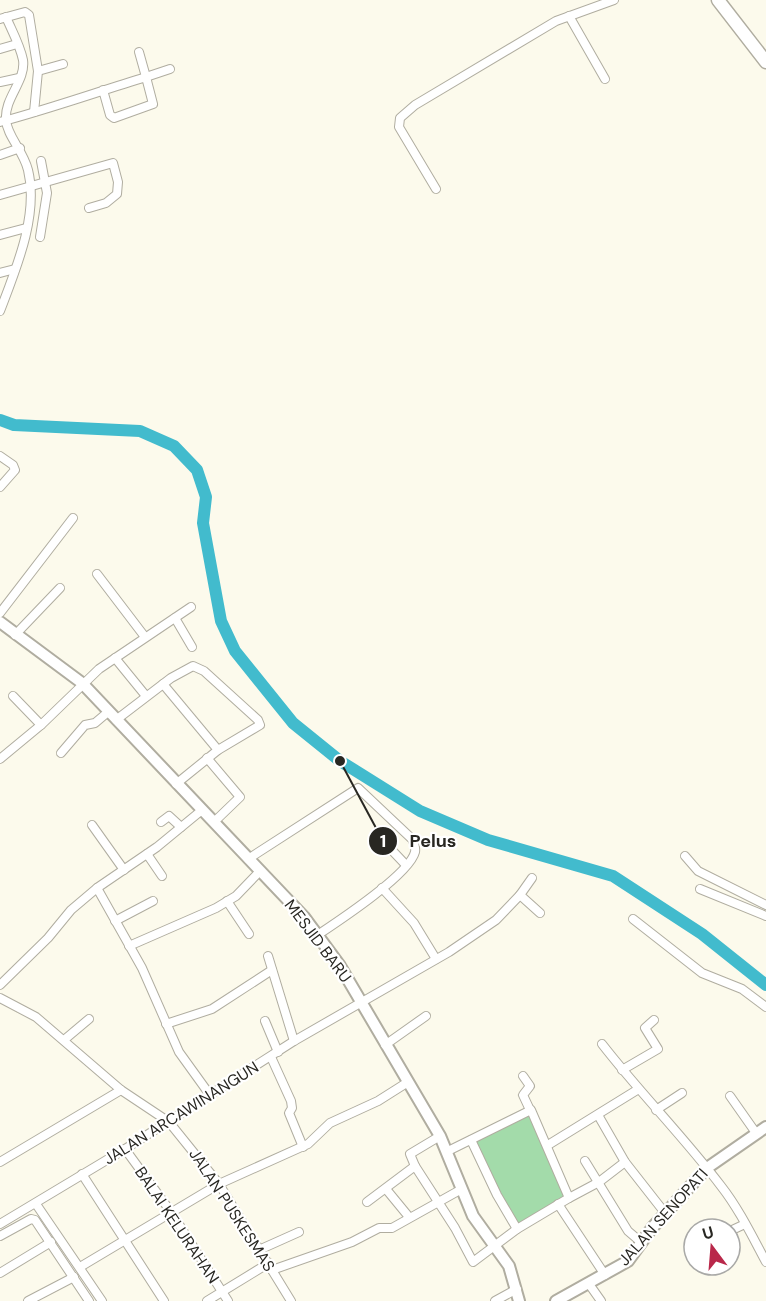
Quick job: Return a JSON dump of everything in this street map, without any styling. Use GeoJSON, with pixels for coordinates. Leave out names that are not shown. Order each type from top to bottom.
{"type":"FeatureCollection","features":[{"type":"Feature","properties":{"kind":"main road"},"geometry":{"type":"LineString","coordinates":[[718,0],[766,62]]}},
{"type":"Feature","properties":{"kind":"street"},"geometry":{"type":"LineString","coordinates":[[436,189],[399,127],[400,118],[415,105],[589,4],[614,0]]}},
{"type":"Feature","properties":{"kind":"street"},"geometry":{"type":"LineString","coordinates":[[0,311],[26,228],[33,186],[20,148],[5,120],[9,98],[19,78],[23,62],[5,18],[25,12],[29,17],[38,71],[34,112]]}},
{"type":"Feature","properties":{"kind":"street"},"geometry":{"type":"LineString","coordinates":[[569,16],[605,79]]}},
{"type":"Feature","properties":{"kind":"street"},"geometry":{"type":"LineString","coordinates":[[0,49],[17,44]]}},
{"type":"Feature","properties":{"kind":"street"},"geometry":{"type":"LineString","coordinates":[[103,90],[110,115],[114,118],[153,104],[139,52]]}},
{"type":"Feature","properties":{"kind":"street"},"geometry":{"type":"LineString","coordinates":[[38,71],[63,64]]}},
{"type":"Feature","properties":{"kind":"street"},"geometry":{"type":"LineString","coordinates":[[5,120],[170,69]]}},
{"type":"Feature","properties":{"kind":"street"},"geometry":{"type":"LineString","coordinates":[[0,82],[19,78]]}},
{"type":"Feature","properties":{"kind":"street"},"geometry":{"type":"LineString","coordinates":[[0,155],[20,148]]}},
{"type":"Feature","properties":{"kind":"street"},"geometry":{"type":"LineString","coordinates":[[40,237],[46,183],[41,161]]}},
{"type":"Feature","properties":{"kind":"street"},"geometry":{"type":"LineString","coordinates":[[0,195],[113,163],[118,182],[117,194],[106,203],[89,208]]}},
{"type":"Feature","properties":{"kind":"street"},"geometry":{"type":"LineString","coordinates":[[0,235],[26,228]]}},
{"type":"Feature","properties":{"kind":"street"},"geometry":{"type":"LineString","coordinates":[[0,273],[15,269]]}},
{"type":"Feature","properties":{"kind":"street"},"geometry":{"type":"LineString","coordinates":[[0,456],[13,465],[15,470],[0,487]]}},
{"type":"Feature","properties":{"kind":"street"},"geometry":{"type":"LineString","coordinates":[[0,613],[73,518]]}},
{"type":"Feature","properties":{"kind":"street"},"geometry":{"type":"LineString","coordinates":[[98,574],[145,637]]}},
{"type":"Feature","properties":{"kind":"street"},"geometry":{"type":"LineString","coordinates":[[15,635],[60,588]]}},
{"type":"Feature","properties":{"kind":"street"},"geometry":{"type":"LineString","coordinates":[[0,759],[41,725],[81,683],[191,607]]}},
{"type":"Feature","properties":{"kind":"street"},"geometry":{"type":"LineString","coordinates":[[175,618],[192,646]]}},
{"type":"Feature","properties":{"kind":"street","name":"MESJID BARU"},"geometry":{"type":"LineString","coordinates":[[0,622],[81,683],[304,917],[362,1003],[440,1136],[448,1151],[460,1190],[476,1221],[509,1266],[519,1301]]}},
{"type":"Feature","properties":{"kind":"street"},"geometry":{"type":"LineString","coordinates":[[115,658],[146,696]]}},
{"type":"Feature","properties":{"kind":"street"},"geometry":{"type":"LineString","coordinates":[[61,753],[85,725],[112,716],[188,667],[197,666],[258,720],[260,725],[218,750],[176,784]]}},
{"type":"Feature","properties":{"kind":"street"},"geometry":{"type":"LineString","coordinates":[[163,684],[218,750]]}},
{"type":"Feature","properties":{"kind":"street"},"geometry":{"type":"LineString","coordinates":[[12,696],[41,725]]}},
{"type":"Feature","properties":{"kind":"street"},"geometry":{"type":"LineString","coordinates":[[207,759],[240,798],[214,822]]}},
{"type":"Feature","properties":{"kind":"street"},"geometry":{"type":"LineString","coordinates":[[249,859],[358,788],[412,838],[415,851],[382,888],[367,902],[316,936]]}},
{"type":"Feature","properties":{"kind":"street"},"geometry":{"type":"LineString","coordinates":[[0,985],[48,938],[71,910],[202,810]]}},
{"type":"Feature","properties":{"kind":"street"},"geometry":{"type":"LineString","coordinates":[[161,822],[169,816],[181,827]]}},
{"type":"Feature","properties":{"kind":"street"},"geometry":{"type":"LineString","coordinates":[[92,825],[124,870]]}},
{"type":"Feature","properties":{"kind":"street"},"geometry":{"type":"LineString","coordinates":[[386,844],[405,864]]}},
{"type":"Feature","properties":{"kind":"street"},"geometry":{"type":"LineString","coordinates":[[147,854],[162,876]]}},
{"type":"Feature","properties":{"kind":"street"},"geometry":{"type":"LineString","coordinates":[[685,856],[698,871],[766,905]]}},
{"type":"Feature","properties":{"kind":"street"},"geometry":{"type":"LineString","coordinates":[[129,946],[227,901],[260,872]]}},
{"type":"Feature","properties":{"kind":"street","name":"JALAN ARCAWINANGUN"},"geometry":{"type":"LineString","coordinates":[[0,1224],[169,1122],[294,1041],[436,959],[496,920],[520,895],[532,878]]}},
{"type":"Feature","properties":{"kind":"street"},"geometry":{"type":"LineString","coordinates":[[97,888],[129,946],[179,1052],[210,1095]]}},
{"type":"Feature","properties":{"kind":"street"},"geometry":{"type":"LineString","coordinates":[[382,888],[414,923],[436,959]]}},
{"type":"Feature","properties":{"kind":"street"},"geometry":{"type":"LineString","coordinates":[[700,889],[766,916]]}},
{"type":"Feature","properties":{"kind":"street"},"geometry":{"type":"LineString","coordinates":[[520,895],[540,913]]}},
{"type":"Feature","properties":{"kind":"street"},"geometry":{"type":"LineString","coordinates":[[115,921],[153,901]]}},
{"type":"Feature","properties":{"kind":"street"},"geometry":{"type":"LineString","coordinates":[[227,901],[249,934]]}},
{"type":"Feature","properties":{"kind":"street"},"geometry":{"type":"LineString","coordinates":[[633,920],[702,973],[742,989],[766,1007]]}},
{"type":"Feature","properties":{"kind":"street"},"geometry":{"type":"LineString","coordinates":[[268,956],[294,1041]]}},
{"type":"Feature","properties":{"kind":"street"},"geometry":{"type":"LineString","coordinates":[[166,1024],[212,1009],[272,970]]}},
{"type":"Feature","properties":{"kind":"street","name":"JALAN PUSKESMAS"},"geometry":{"type":"LineString","coordinates":[[0,998],[36,1017],[121,1090],[169,1122],[219,1184],[291,1301]]}},
{"type":"Feature","properties":{"kind":"street"},"geometry":{"type":"LineString","coordinates":[[385,1045],[426,1016]]}},
{"type":"Feature","properties":{"kind":"street"},"geometry":{"type":"LineString","coordinates":[[64,1040],[89,1019]]}},
{"type":"Feature","properties":{"kind":"street"},"geometry":{"type":"LineString","coordinates":[[622,1070],[658,1048],[645,1028],[654,1020]]}},
{"type":"Feature","properties":{"kind":"street"},"geometry":{"type":"LineString","coordinates":[[265,1021],[291,1101],[292,1108],[289,1113],[303,1147]]}},
{"type":"Feature","properties":{"kind":"street"},"geometry":{"type":"LineString","coordinates":[[602,1044],[637,1090],[707,1168],[745,1224],[766,1262]]}},
{"type":"Feature","properties":{"kind":"street"},"geometry":{"type":"LineString","coordinates":[[523,1076],[530,1086],[523,1094],[548,1145],[569,1198]]}},
{"type":"Feature","properties":{"kind":"street"},"geometry":{"type":"LineString","coordinates":[[80,1267],[219,1184],[303,1147],[315,1140],[330,1123],[378,1101],[408,1082]]}},
{"type":"Feature","properties":{"kind":"street"},"geometry":{"type":"LineString","coordinates":[[0,1162],[121,1090]]}},
{"type":"Feature","properties":{"kind":"street"},"geometry":{"type":"LineString","coordinates":[[548,1145],[637,1090]]}},
{"type":"Feature","properties":{"kind":"street"},"geometry":{"type":"LineString","coordinates":[[656,1110],[682,1094]]}},
{"type":"Feature","properties":{"kind":"street"},"geometry":{"type":"LineString","coordinates":[[730,1096],[761,1130]]}},
{"type":"Feature","properties":{"kind":"street"},"geometry":{"type":"LineString","coordinates":[[448,1151],[530,1110]]}},
{"type":"Feature","properties":{"kind":"street"},"geometry":{"type":"LineString","coordinates":[[598,1115],[626,1162],[665,1213]]}},
{"type":"Feature","properties":{"kind":"street","name":"JALAN SENOPATI"},"geometry":{"type":"LineString","coordinates":[[556,1301],[628,1261],[665,1213],[707,1168],[761,1130]]}},
{"type":"Feature","properties":{"kind":"street"},"geometry":{"type":"LineString","coordinates":[[440,1136],[409,1155],[461,1238],[471,1262],[518,1229],[599,1182],[626,1162]]}},
{"type":"Feature","properties":{"kind":"street"},"geometry":{"type":"LineString","coordinates":[[471,1140],[497,1195],[518,1229]]}},
{"type":"Feature","properties":{"kind":"street","name":"BALAI KELURAHAN"},"geometry":{"type":"LineString","coordinates":[[125,1149],[171,1212],[228,1301]]}},
{"type":"Feature","properties":{"kind":"street"},"geometry":{"type":"LineString","coordinates":[[585,1161],[628,1231],[642,1243]]}},
{"type":"Feature","properties":{"kind":"street"},"geometry":{"type":"LineString","coordinates":[[368,1202],[415,1166]]}},
{"type":"Feature","properties":{"kind":"street"},"geometry":{"type":"LineString","coordinates":[[82,1174],[164,1301]]}},
{"type":"Feature","properties":{"kind":"street"},"geometry":{"type":"LineString","coordinates":[[386,1189],[409,1217]]}},
{"type":"Feature","properties":{"kind":"street"},"geometry":{"type":"LineString","coordinates":[[207,1301],[271,1267],[352,1242],[370,1231],[384,1227],[392,1228],[460,1190]]}},
{"type":"Feature","properties":{"kind":"street"},"geometry":{"type":"LineString","coordinates":[[36,1204],[102,1301]]}},
{"type":"Feature","properties":{"kind":"street"},"geometry":{"type":"LineString","coordinates":[[558,1204],[605,1275]]}},
{"type":"Feature","properties":{"kind":"street"},"geometry":{"type":"LineString","coordinates":[[0,1236],[33,1219],[51,1242],[89,1301]]}},
{"type":"Feature","properties":{"kind":"street"},"geometry":{"type":"LineString","coordinates":[[261,1249],[299,1232]]}},
{"type":"Feature","properties":{"kind":"street"},"geometry":{"type":"LineString","coordinates":[[0,1272],[51,1242]]}},
{"type":"Feature","properties":{"kind":"street"},"geometry":{"type":"LineString","coordinates":[[28,1301],[74,1277]]}},
{"type":"Feature","properties":{"kind":"street"},"geometry":{"type":"LineString","coordinates":[[589,1284],[601,1301]]}},
{"type":"Feature","properties":{"kind":"street"},"geometry":{"type":"LineString","coordinates":[[495,1301],[517,1289]]}},
{"type":"Feature","properties":{"kind":"green space"},"geometry":{"type":"Polygon","coordinates":[[[527,1112],[565,1197],[513,1226],[471,1136],[518,1113],[527,1112]]]}},
{"type":"Feature","properties":{"kind":"waterway"},"geometry":{"type":"LineString","coordinates":[[0,420],[14,425],[140,431],[174,446],[197,470],[206,497],[203,523],[221,621],[235,651],[293,723],[340,761],[420,811],[488,840],[613,876],[702,934],[766,985]]}},
{"type":"Feature","properties":{"kind":"place","name":"Pelus"},"geometry":{"type":"Point","coordinates":[340,761]}}]}
